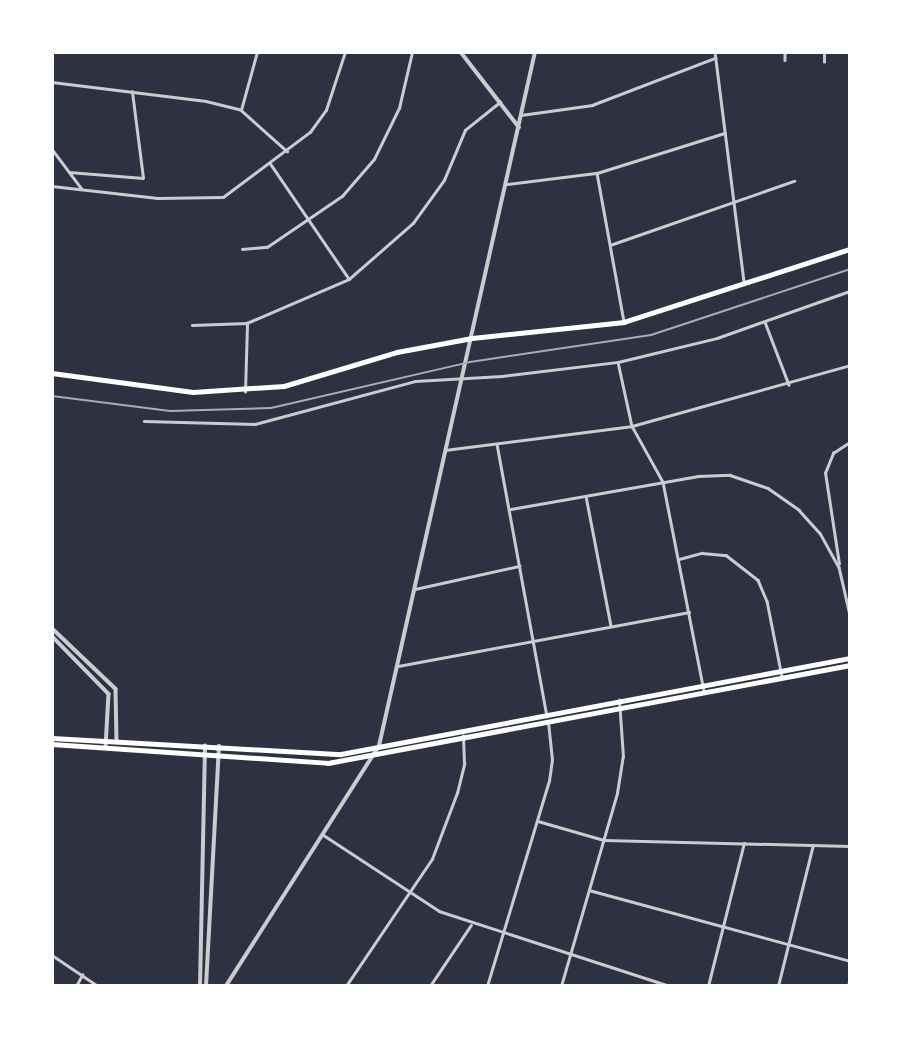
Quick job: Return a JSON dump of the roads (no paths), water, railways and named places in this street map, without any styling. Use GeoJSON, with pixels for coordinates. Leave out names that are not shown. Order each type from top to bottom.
{"type":"FeatureCollection","features":[{"type":"Feature","properties":{"kind":"main road"},"geometry":{"type":"LineString","coordinates":[[52,373],[193,392],[245,392],[284,386],[397,352],[472,338],[624,322],[744,285],[849,248]]}},
{"type":"Feature","properties":{"kind":"main road"},"geometry":{"type":"LineString","coordinates":[[52,744],[205,744],[269,752],[341,754],[849,657]]}},
{"type":"Feature","properties":{"kind":"main road"},"geometry":{"type":"LineString","coordinates":[[117,745],[162,752],[291,763],[342,761],[849,665]]}},
{"type":"Feature","properties":{"kind":"main road"},"geometry":{"type":"LineString","coordinates":[[762,673],[763,680]]}},
{"type":"Feature","properties":{"kind":"main road"},"geometry":{"type":"LineString","coordinates":[[730,679],[732,686]]}},
{"type":"Feature","properties":{"kind":"main road"},"geometry":{"type":"LineString","coordinates":[[674,690],[676,697]]}},
{"type":"Feature","properties":{"kind":"main road"},"geometry":{"type":"LineString","coordinates":[[646,695],[648,702]]}},
{"type":"Feature","properties":{"kind":"main road"},"geometry":{"type":"LineString","coordinates":[[593,705],[595,713]]}},
{"type":"Feature","properties":{"kind":"main road"},"geometry":{"type":"LineString","coordinates":[[573,709],[575,717]]}},
{"type":"Feature","properties":{"kind":"main road"},"geometry":{"type":"LineString","coordinates":[[513,721],[515,729]]}},
{"type":"Feature","properties":{"kind":"main road"},"geometry":{"type":"LineString","coordinates":[[483,726],[485,734]]}},
{"type":"Feature","properties":{"kind":"main road"},"geometry":{"type":"LineString","coordinates":[[435,735],[436,744]]}},
{"type":"Feature","properties":{"kind":"main road"},"geometry":{"type":"LineString","coordinates":[[52,738],[106,745]]}},
{"type":"Feature","properties":{"kind":"main road"},"geometry":{"type":"LineString","coordinates":[[401,742],[403,750]]}},
{"type":"Feature","properties":{"kind":"main road"},"geometry":{"type":"LineString","coordinates":[[162,743],[162,752]]}},
{"type":"Feature","properties":{"kind":"main road"},"geometry":{"type":"LineString","coordinates":[[269,752],[269,761]]}},
{"type":"Feature","properties":{"kind":"main road"},"geometry":{"type":"LineString","coordinates":[[291,763],[292,753]]}},
{"type":"Feature","properties":{"kind":"main road"},"geometry":{"type":"LineString","coordinates":[[341,754],[342,761]]}},
{"type":"Feature","properties":{"kind":"street"},"geometry":{"type":"LineString","coordinates":[[241,110],[257,52]]}},
{"type":"Feature","properties":{"kind":"street"},"geometry":{"type":"LineString","coordinates":[[52,186],[206,201],[223,197],[287,151],[326,110],[345,52]]}},
{"type":"Feature","properties":{"kind":"street"},"geometry":{"type":"LineString","coordinates":[[242,249],[267,247],[342,195],[374,159],[399,108],[412,52]]}},
{"type":"Feature","properties":{"kind":"street"},"geometry":{"type":"LineString","coordinates":[[461,52],[519,127]]}},
{"type":"Feature","properties":{"kind":"street"},"geometry":{"type":"LineString","coordinates":[[226,985],[379,746],[535,52]]}},
{"type":"Feature","properties":{"kind":"street"},"geometry":{"type":"LineString","coordinates":[[715,52],[744,285]]}},
{"type":"Feature","properties":{"kind":"street"},"geometry":{"type":"LineString","coordinates":[[785,52],[786,60]]}},
{"type":"Feature","properties":{"kind":"street"},"geometry":{"type":"LineString","coordinates":[[824,52],[824,62]]}},
{"type":"Feature","properties":{"kind":"street"},"geometry":{"type":"LineString","coordinates":[[521,115],[592,105],[715,58]]}},
{"type":"Feature","properties":{"kind":"street"},"geometry":{"type":"LineString","coordinates":[[52,82],[241,110],[287,151]]}},
{"type":"Feature","properties":{"kind":"street"},"geometry":{"type":"LineString","coordinates":[[69,172],[138,180],[145,173],[132,92]]}},
{"type":"Feature","properties":{"kind":"street"},"geometry":{"type":"LineString","coordinates":[[192,325],[247,323],[349,279],[414,223],[444,180],[465,130],[500,102]]}},
{"type":"Feature","properties":{"kind":"street"},"geometry":{"type":"LineString","coordinates":[[506,184],[597,173],[725,133]]}},
{"type":"Feature","properties":{"kind":"street"},"geometry":{"type":"LineString","coordinates":[[52,149],[82,189]]}},
{"type":"Feature","properties":{"kind":"street"},"geometry":{"type":"LineString","coordinates":[[270,163],[349,279]]}},
{"type":"Feature","properties":{"kind":"street"},"geometry":{"type":"LineString","coordinates":[[597,173],[624,322]]}},
{"type":"Feature","properties":{"kind":"street"},"geometry":{"type":"LineString","coordinates":[[610,245],[794,181]]}},
{"type":"Feature","properties":{"kind":"street"},"geometry":{"type":"LineString","coordinates":[[145,421],[256,424],[415,381],[460,379],[618,362],[765,321],[849,291]]}},
{"type":"Feature","properties":{"kind":"street"},"geometry":{"type":"LineString","coordinates":[[765,321],[789,385]]}},
{"type":"Feature","properties":{"kind":"street"},"geometry":{"type":"LineString","coordinates":[[245,392],[247,323]]}},
{"type":"Feature","properties":{"kind":"street"},"geometry":{"type":"LineString","coordinates":[[618,362],[632,426],[663,482],[704,691]]}},
{"type":"Feature","properties":{"kind":"street"},"geometry":{"type":"LineString","coordinates":[[445,450],[632,426],[789,385],[849,365]]}},
{"type":"Feature","properties":{"kind":"street"},"geometry":{"type":"LineString","coordinates":[[849,442],[833,453],[825,473],[849,615]]}},
{"type":"Feature","properties":{"kind":"street"},"geometry":{"type":"LineString","coordinates":[[487,985],[538,821],[552,760],[547,715],[496,444]]}},
{"type":"Feature","properties":{"kind":"street"},"geometry":{"type":"LineString","coordinates":[[509,509],[663,482],[730,475],[768,488],[799,510],[820,533],[839,567]]}},
{"type":"Feature","properties":{"kind":"street"},"geometry":{"type":"LineString","coordinates":[[586,496],[611,626]]}},
{"type":"Feature","properties":{"kind":"street"},"geometry":{"type":"LineString","coordinates":[[679,559],[702,553],[726,555],[758,580],[768,601],[782,677]]}},
{"type":"Feature","properties":{"kind":"street"},"geometry":{"type":"LineString","coordinates":[[415,589],[519,566]]}},
{"type":"Feature","properties":{"kind":"street"},"geometry":{"type":"LineString","coordinates":[[398,666],[689,612]]}},
{"type":"Feature","properties":{"kind":"street"},"geometry":{"type":"LineString","coordinates":[[52,628],[116,689],[117,745]]}},
{"type":"Feature","properties":{"kind":"street"},"geometry":{"type":"LineString","coordinates":[[52,636],[109,694],[106,745]]}},
{"type":"Feature","properties":{"kind":"street"},"geometry":{"type":"LineString","coordinates":[[66,648],[70,644]]}},
{"type":"Feature","properties":{"kind":"street"},"geometry":{"type":"LineString","coordinates":[[561,985],[604,841],[623,757],[619,700]]}},
{"type":"Feature","properties":{"kind":"street"},"geometry":{"type":"LineString","coordinates":[[346,985],[432,859],[457,793],[463,738],[461,730]]}},
{"type":"Feature","properties":{"kind":"street"},"geometry":{"type":"LineString","coordinates":[[200,985],[205,744]]}},
{"type":"Feature","properties":{"kind":"street"},"geometry":{"type":"LineString","coordinates":[[207,985],[219,745]]}},
{"type":"Feature","properties":{"kind":"street"},"geometry":{"type":"LineString","coordinates":[[538,821],[604,841],[849,846]]}},
{"type":"Feature","properties":{"kind":"street"},"geometry":{"type":"LineString","coordinates":[[322,834],[410,893],[471,925],[670,985]]}},
{"type":"Feature","properties":{"kind":"street"},"geometry":{"type":"LineString","coordinates":[[708,985],[744,843]]}},
{"type":"Feature","properties":{"kind":"street"},"geometry":{"type":"LineString","coordinates":[[778,985],[813,845]]}},
{"type":"Feature","properties":{"kind":"street"},"geometry":{"type":"LineString","coordinates":[[589,890],[722,930],[849,961]]}},
{"type":"Feature","properties":{"kind":"street"},"geometry":{"type":"LineString","coordinates":[[430,985],[471,925]]}},
{"type":"Feature","properties":{"kind":"street"},"geometry":{"type":"LineString","coordinates":[[52,955],[98,985]]}},
{"type":"Feature","properties":{"kind":"street"},"geometry":{"type":"LineString","coordinates":[[200,962],[207,962]]}},
{"type":"Feature","properties":{"kind":"street"},"geometry":{"type":"LineString","coordinates":[[76,985],[82,975]]}},
{"type":"Feature","properties":{"kind":"street"},"geometry":{"type":"LineString","coordinates":[[848,985],[849,978]]}},
{"type":"Feature","properties":{"kind":"railway"},"geometry":{"type":"LineString","coordinates":[[52,396],[170,411],[271,408],[470,362],[651,335],[850,269]]}}]}
